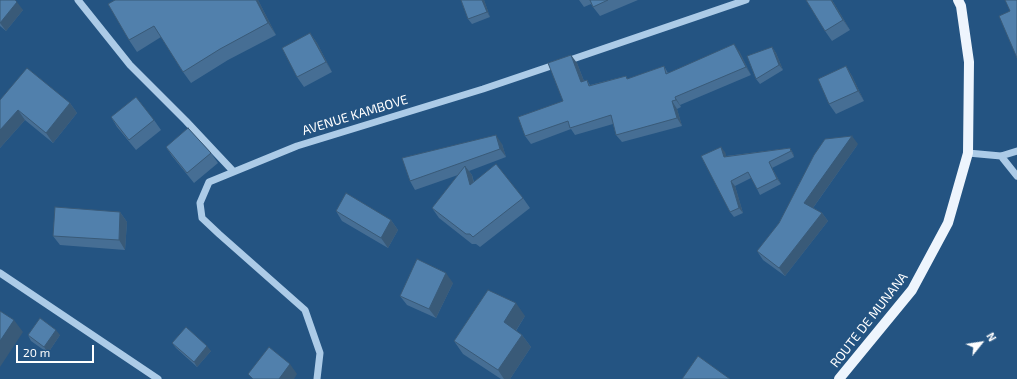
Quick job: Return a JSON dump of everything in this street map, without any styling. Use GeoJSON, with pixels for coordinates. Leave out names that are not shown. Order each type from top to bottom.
{"type":"FeatureCollection","features":[{"type":"Feature","properties":{"kind":"main road","name":"ROUTE DE MUNANA"},"geometry":{"type":"LineString","coordinates":[[839,379],[912,290],[948,223],[968,153],[969,62],[961,6],[958,0]]}},
{"type":"Feature","properties":{"kind":"street"},"geometry":{"type":"LineString","coordinates":[[78,0],[130,65],[186,120],[233,171]]}},
{"type":"Feature","properties":{"kind":"street","name":"AVENUE KAMBOVE"},"geometry":{"type":"LineString","coordinates":[[317,379],[320,353],[305,310],[218,234],[202,218],[200,203],[209,182],[297,146],[483,89],[746,0]]}},
{"type":"Feature","properties":{"kind":"street"},"geometry":{"type":"LineString","coordinates":[[968,153],[1001,156],[1017,151]]}},
{"type":"Feature","properties":{"kind":"street"},"geometry":{"type":"LineString","coordinates":[[1001,156],[1017,176]]}},
{"type":"Feature","properties":{"kind":"street"},"geometry":{"type":"LineString","coordinates":[[0,273],[158,379]]}},
{"type":"Feature","properties":{"kind":"building"},"geometry":{"type":"Polygon","coordinates":[[[0,0],[15,0],[17,2],[0,23],[0,0]]]}},
{"type":"Feature","properties":{"kind":"building"},"geometry":{"type":"Polygon","coordinates":[[[115,0],[256,0],[268,23],[220,49],[183,72],[154,26],[129,40],[108,4],[115,0]]]}},
{"type":"Feature","properties":{"kind":"building"},"geometry":{"type":"Polygon","coordinates":[[[461,0],[482,0],[487,12],[468,19],[461,0]]]}},
{"type":"Feature","properties":{"kind":"building"},"geometry":{"type":"Polygon","coordinates":[[[590,0],[608,0],[593,7],[590,0]]]}},
{"type":"Feature","properties":{"kind":"building"},"geometry":{"type":"Polygon","coordinates":[[[806,0],[831,0],[843,20],[825,31],[806,0]]]}},
{"type":"Feature","properties":{"kind":"building"},"geometry":{"type":"Polygon","coordinates":[[[1005,0],[1017,0],[1017,58],[999,16],[1010,11],[1005,0]]]}},
{"type":"Feature","properties":{"kind":"building"},"geometry":{"type":"Polygon","coordinates":[[[310,33],[326,62],[297,77],[282,48],[310,33]]]}},
{"type":"Feature","properties":{"kind":"building"},"geometry":{"type":"Polygon","coordinates":[[[734,44],[746,67],[675,97],[676,100],[672,101],[677,118],[616,135],[611,115],[570,128],[568,121],[525,136],[518,117],[563,101],[548,63],[571,55],[581,82],[587,80],[589,86],[626,76],[627,79],[664,66],[666,74],[734,44]]]}},
{"type":"Feature","properties":{"kind":"building"},"geometry":{"type":"Polygon","coordinates":[[[772,47],[779,65],[756,79],[747,56],[772,47]]]}},
{"type":"Feature","properties":{"kind":"building"},"geometry":{"type":"Polygon","coordinates":[[[846,66],[858,91],[829,104],[818,79],[846,66]]]}},
{"type":"Feature","properties":{"kind":"building"},"geometry":{"type":"Polygon","coordinates":[[[27,68],[70,103],[46,133],[18,110],[0,130],[0,100],[27,68]]]}},
{"type":"Feature","properties":{"kind":"building"},"geometry":{"type":"Polygon","coordinates":[[[136,97],[154,120],[129,140],[111,117],[136,97]]]}},
{"type":"Feature","properties":{"kind":"building"},"geometry":{"type":"Polygon","coordinates":[[[188,128],[211,153],[187,173],[166,147],[188,128]]]}},
{"type":"Feature","properties":{"kind":"building"},"geometry":{"type":"Polygon","coordinates":[[[496,135],[500,149],[410,181],[402,158],[496,135]]]}},
{"type":"Feature","properties":{"kind":"building"},"geometry":{"type":"Polygon","coordinates":[[[852,136],[804,203],[822,213],[779,268],[757,251],[779,223],[814,155],[825,139],[852,136]]]}},
{"type":"Feature","properties":{"kind":"building"},"geometry":{"type":"Polygon","coordinates":[[[721,147],[724,157],[790,148],[791,151],[769,162],[777,179],[757,189],[748,172],[731,181],[739,208],[730,212],[701,156],[721,147]]]}},
{"type":"Feature","properties":{"kind":"building"},"geometry":{"type":"Polygon","coordinates":[[[496,164],[523,198],[473,237],[470,234],[466,234],[432,208],[465,166],[470,185],[496,164]]]}},
{"type":"Feature","properties":{"kind":"building"},"geometry":{"type":"Polygon","coordinates":[[[346,193],[391,220],[381,238],[336,211],[346,193]]]}},
{"type":"Feature","properties":{"kind":"building"},"geometry":{"type":"Polygon","coordinates":[[[55,207],[120,212],[119,240],[53,236],[55,207]]]}},
{"type":"Feature","properties":{"kind":"building"},"geometry":{"type":"Polygon","coordinates":[[[417,259],[446,273],[429,309],[400,296],[417,259]]]}},
{"type":"Feature","properties":{"kind":"building"},"geometry":{"type":"Polygon","coordinates":[[[488,290],[516,303],[504,322],[522,335],[498,370],[454,341],[488,290]]]}},
{"type":"Feature","properties":{"kind":"building"},"geometry":{"type":"Polygon","coordinates":[[[0,311],[14,320],[0,341],[0,311]]]}},
{"type":"Feature","properties":{"kind":"building"},"geometry":{"type":"Polygon","coordinates":[[[40,318],[56,330],[44,347],[28,335],[40,318]]]}},
{"type":"Feature","properties":{"kind":"building"},"geometry":{"type":"Polygon","coordinates":[[[186,327],[207,346],[194,362],[172,343],[186,327]]]}},
{"type":"Feature","properties":{"kind":"building"},"geometry":{"type":"Polygon","coordinates":[[[269,347],[290,364],[279,379],[253,379],[248,374],[269,347]]]}},
{"type":"Feature","properties":{"kind":"building"},"geometry":{"type":"Polygon","coordinates":[[[698,356],[730,379],[682,379],[698,356]]]}}]}
